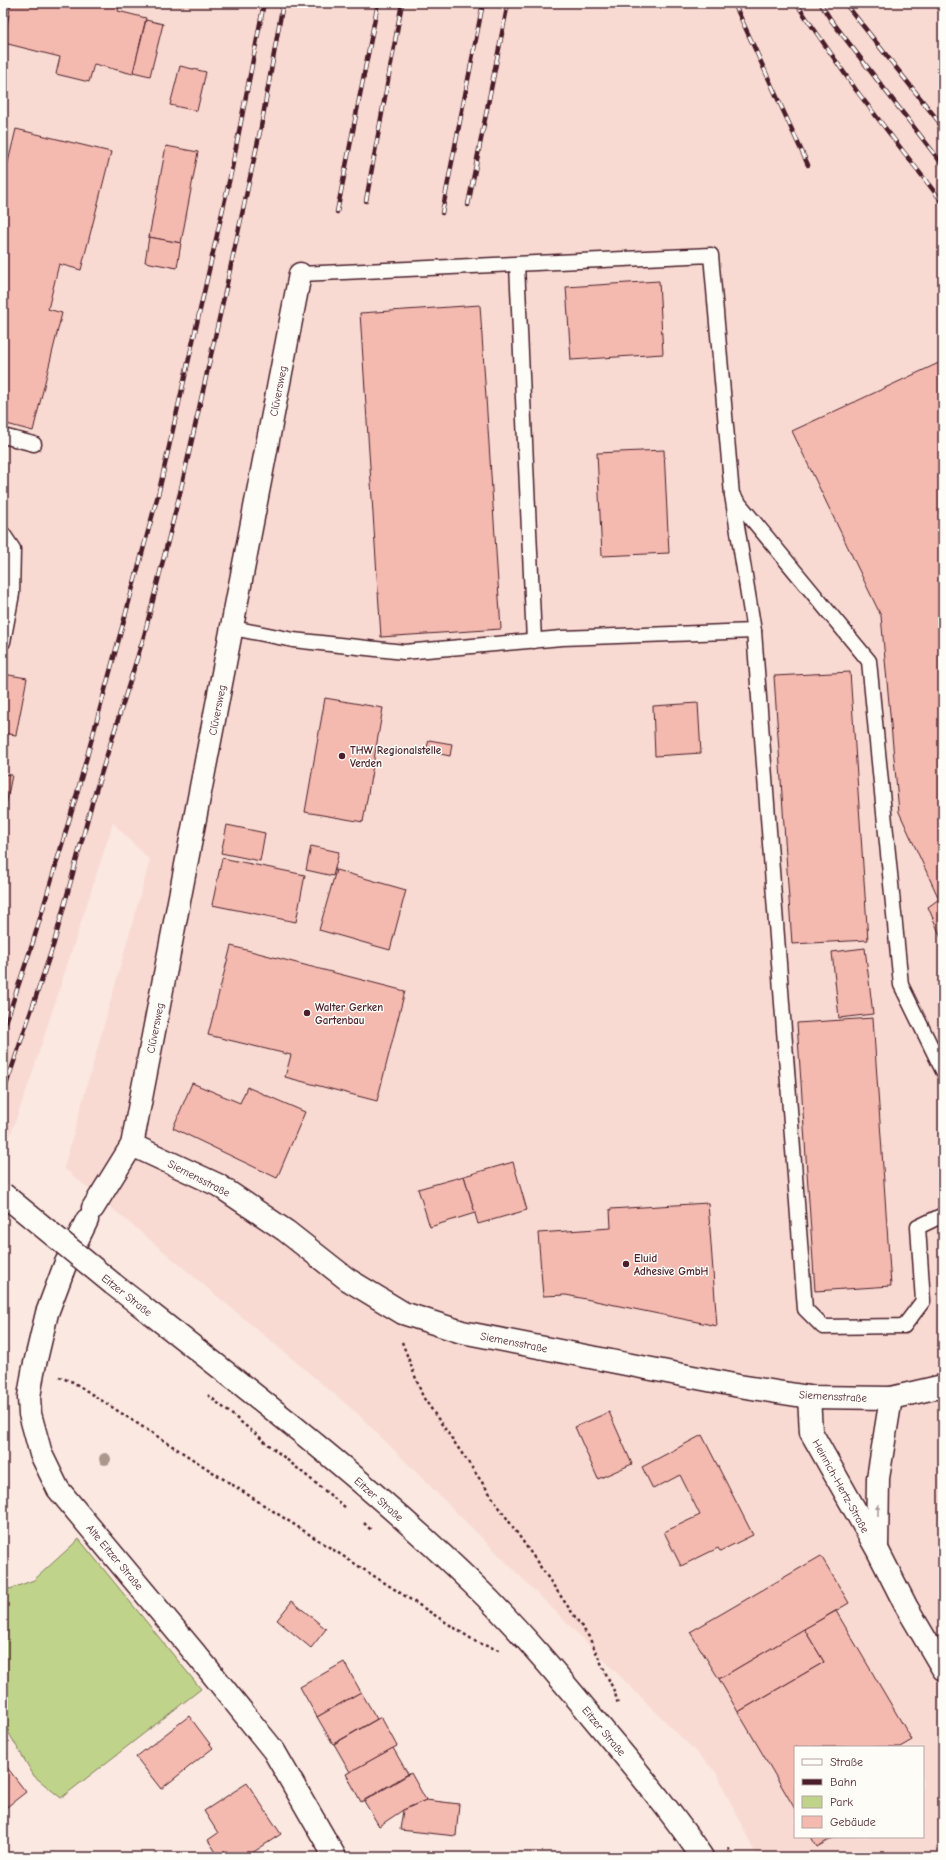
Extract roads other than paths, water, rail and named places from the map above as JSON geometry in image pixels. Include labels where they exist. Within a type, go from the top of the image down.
[{"type":"street","name":"Clüversweg","points":[[132,1145],[233,628],[300,274]]},
{"type":"street","name":"Alte Eitzer Straße","points":[[132,1145],[90,1214],[65,1265],[47,1314],[33,1372],[29,1397],[30,1414],[41,1454],[58,1489],[209,1670],[274,1751],[336,1857]]},
{"type":"street","name":"Siemensstraße","points":[[132,1145],[218,1185],[286,1231],[347,1279],[403,1313],[462,1332],[739,1386],[809,1396],[891,1398],[943,1386]]},
{"type":"street","name":"Eitzer Straße","points":[[3,1194],[113,1284],[267,1404],[388,1506],[474,1585],[559,1676],[624,1754],[690,1838],[702,1857]]},
{"type":"street","name":"Heinrich-Hertz-Straße","points":[[809,1396],[811,1432],[877,1549],[906,1606],[943,1669]]},
{"type":"street","name":"Heinrich-Hertz-Straße","points":[[877,1549],[878,1478],[891,1398]]},
{"type":"lane","points":[[300,274],[710,255],[732,495],[754,632],[805,1309],[823,1327],[904,1326],[923,1301],[918,1227],[943,1215]]},
{"type":"lane","points":[[517,265],[534,641]]},
{"type":"lane","points":[[3,436],[34,444]]},
{"type":"lane","points":[[732,495],[869,661],[901,985],[943,1071]]},
{"type":"lane","points":[[3,534],[13,549],[12,594],[3,642]]},
{"type":"lane","points":[[233,628],[293,640],[404,652],[562,638],[754,632]]},
{"type":"railway","points":[[3,1031],[33,942],[76,797],[159,491],[231,173],[264,3]]},
{"type":"railway","points":[[3,1094],[54,943],[92,803],[144,636],[180,493],[226,288],[261,127],[283,3]]},
{"type":"railway","points":[[337,212],[378,3]]},
{"type":"railway","points":[[366,201],[402,3]]},
{"type":"railway","points":[[442,213],[483,3]]},
{"type":"railway","points":[[468,205],[508,3]]},
{"type":"railway","points":[[734,3],[808,165]]},
{"type":"railway","points":[[796,3],[856,90],[943,203]]},
{"type":"railway","points":[[820,3],[831,20],[943,165]]},
{"type":"railway","points":[[845,3],[943,127]]},
{"type":"place","name":"THW Regionalstelle Verden","points":[[342,756]]},
{"type":"place","name":"Walter Gerken Gartenbau","points":[[307,1013]]},
{"type":"place","name":"Eluid Adhesive GmbH","points":[[626,1264]]}]
